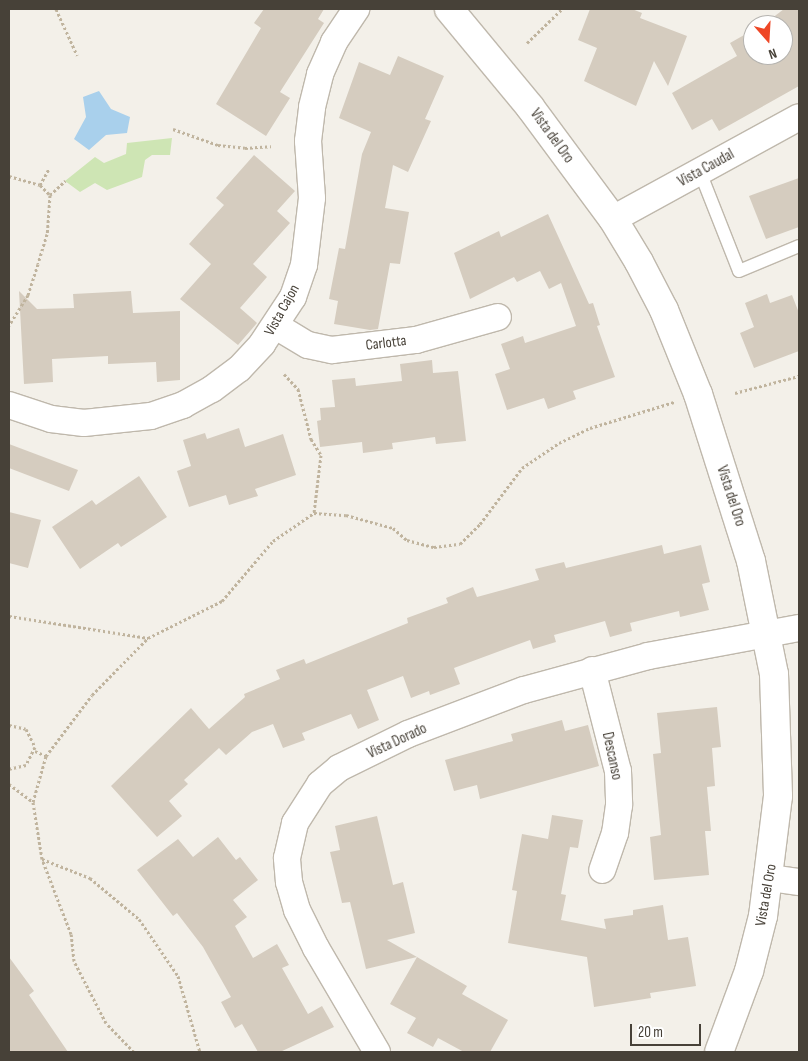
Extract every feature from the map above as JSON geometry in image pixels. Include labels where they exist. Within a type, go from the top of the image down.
[{"type":"street","name":"Vista Cajon","points":[[9,405],[51,418],[84,423],[151,416],[183,405],[212,389],[239,369],[276,326],[292,297],[304,265],[311,232],[312,198],[308,141],[312,107],[320,74],[334,42],[356,9]]},
{"type":"street","name":"Vista del Oro","points":[[449,9],[530,106],[613,219],[664,310],[698,394],[751,561],[768,634],[779,756],[770,878],[749,971],[719,1052]]},
{"type":"street","name":"Vista Caudal","points":[[613,219],[799,117]]},
{"type":"street","name":"Carlotta","points":[[276,326],[308,345],[332,350],[416,340],[498,317]]},
{"type":"street","name":"Vista Dorado","points":[[377,1052],[316,948],[297,910],[289,882],[287,858],[291,835],[306,802],[320,784],[339,768],[408,734],[506,697],[592,670],[799,628]]},
{"type":"street","name":"Descanso","points":[[592,670],[618,771],[618,814],[602,870]]},
{"type":"street","points":[[770,878],[799,882]]},
{"type":"lane","points":[[700,172],[739,271],[799,246]]},
{"type":"path","points":[[56,9],[77,55]]},
{"type":"path","points":[[527,43],[562,9]]},
{"type":"path","points":[[173,129],[218,145],[245,148],[271,146]]},
{"type":"path","points":[[40,186],[49,169]]},
{"type":"path","points":[[9,176],[40,186],[50,195]]},
{"type":"path","points":[[9,326],[28,295],[47,234],[50,195],[66,181]]},
{"type":"path","points":[[284,374],[298,390],[311,439],[321,455],[314,513]]},
{"type":"path","points":[[735,393],[799,376]]},
{"type":"path","points":[[134,1052],[106,1023],[88,992],[74,961],[71,934],[58,895],[42,859],[32,802],[46,756],[92,695],[148,638],[222,601],[273,541],[314,513],[346,515],[393,528],[407,540],[434,547],[460,544],[480,524],[522,468],[559,443],[590,428],[674,402]]},
{"type":"path","points":[[9,616],[148,638]]},
{"type":"path","points":[[9,725],[20,725],[31,734],[35,751],[26,765],[9,769]]},
{"type":"path","points":[[35,751],[46,756]]},
{"type":"path","points":[[9,784],[32,802]]},
{"type":"path","points":[[42,859],[90,878],[139,919],[178,976],[200,1052]]},
{"type":"green space","points":[[172,138],[170,155],[152,155],[145,160],[142,177],[107,190],[95,183],[80,192],[65,181],[95,157],[104,163],[126,154],[127,143]]},
{"type":"water","points":[[99,91],[111,109],[130,117],[127,133],[106,135],[89,150],[74,139],[86,117],[83,97]]},
{"type":"building","points":[[264,9],[324,9],[318,19],[324,23],[280,92],[290,98],[266,136],[216,104],[261,28],[254,23]]},
{"type":"building","points":[[590,9],[632,9],[642,13],[640,18],[687,36],[668,86],[654,61],[636,106],[584,81],[597,48],[578,40]]},
{"type":"building","points":[[784,9],[799,9],[799,86],[719,131],[712,119],[692,130],[672,93],[737,56],[730,43],[743,36],[743,65],[793,65],[793,15],[776,15]]},
{"type":"building","points":[[398,56],[444,76],[425,119],[431,121],[408,172],[393,165],[385,208],[409,212],[400,264],[390,263],[378,329],[370,330],[334,324],[338,301],[329,299],[339,248],[345,249],[362,154],[371,132],[339,118],[359,62],[390,75]]},
{"type":"building","points":[[254,155],[295,191],[277,211],[290,223],[253,264],[267,277],[240,308],[257,323],[238,345],[180,299],[211,264],[189,244],[224,205],[216,198]]},
{"type":"building","points":[[799,178],[799,227],[766,239],[749,196]]},
{"type":"building","points":[[548,214],[589,304],[593,303],[600,325],[597,326],[615,377],[573,391],[576,399],[548,409],[544,398],[507,410],[495,374],[510,369],[501,344],[523,336],[525,343],[576,326],[561,283],[549,289],[540,271],[517,282],[514,277],[470,299],[454,253],[499,231],[501,237]]},
{"type":"building","points":[[19,291],[37,309],[74,308],[73,294],[131,291],[133,313],[180,311],[180,380],[157,382],[156,362],[108,364],[108,356],[52,359],[53,382],[24,384]]},
{"type":"building","points":[[767,294],[770,303],[792,295],[799,313],[799,351],[754,368],[740,333],[754,327],[745,303]]},
{"type":"building","points":[[432,360],[433,373],[458,371],[466,441],[436,444],[435,437],[392,443],[393,449],[363,453],[362,442],[320,447],[317,421],[321,420],[320,408],[335,407],[332,380],[355,378],[356,386],[402,381],[400,364]]},
{"type":"building","points":[[239,428],[245,447],[283,434],[296,475],[255,489],[258,496],[229,505],[226,495],[189,507],[177,471],[191,466],[183,440],[205,433],[207,439]]},
{"type":"building","points":[[9,444],[78,470],[69,491],[9,468]]},
{"type":"building","points":[[139,476],[167,517],[121,547],[118,543],[80,569],[52,527],[92,500],[96,505]]},
{"type":"building","points":[[9,512],[41,520],[28,568],[9,563]]},
{"type":"building","points":[[662,545],[664,554],[701,545],[710,582],[702,584],[709,610],[680,617],[679,611],[630,623],[632,631],[610,637],[605,621],[554,635],[556,642],[533,649],[530,640],[454,668],[460,684],[430,695],[429,691],[411,698],[403,676],[367,690],[379,720],[358,729],[351,714],[302,733],[305,740],[283,748],[273,724],[252,732],[226,755],[219,748],[184,780],[188,784],[169,801],[182,816],[157,837],[111,786],[191,708],[209,729],[245,697],[244,694],[280,679],[276,670],[304,659],[306,664],[408,623],[407,618],[448,603],[446,598],[473,587],[477,597],[539,580],[535,569],[564,562],[566,568]]},
{"type":"building","points":[[717,707],[721,747],[712,748],[715,786],[707,787],[711,831],[705,831],[709,875],[654,880],[650,837],[661,835],[653,754],[661,753],[657,713]]},
{"type":"building","points":[[562,720],[565,731],[588,725],[599,766],[480,799],[477,785],[454,791],[445,760],[513,741],[511,734]]},
{"type":"building","points":[[552,815],[583,820],[578,848],[570,847],[561,894],[566,895],[561,920],[606,929],[604,919],[633,915],[633,910],[663,905],[668,940],[688,937],[696,986],[650,993],[651,998],[594,1007],[587,957],[508,943],[517,891],[512,890],[522,834],[548,839]]},
{"type":"building","points":[[377,816],[393,885],[403,882],[415,933],[387,940],[417,957],[366,969],[350,902],[342,903],[330,852],[340,850],[335,826]]},
{"type":"building","points":[[218,837],[236,860],[240,857],[258,880],[233,900],[247,917],[235,926],[253,958],[277,944],[289,965],[282,968],[308,1014],[322,1006],[334,1027],[280,1052],[258,1052],[242,1024],[235,1028],[221,1002],[231,997],[203,947],[177,913],[173,916],[137,870],[178,839],[193,857]]},
{"type":"building","points":[[9,957],[34,991],[29,995],[68,1052],[9,1052]]},
{"type":"building","points":[[417,957],[467,986],[462,994],[508,1020],[490,1052],[464,1052],[438,1038],[433,1047],[407,1033],[416,1018],[390,1004]]}]
